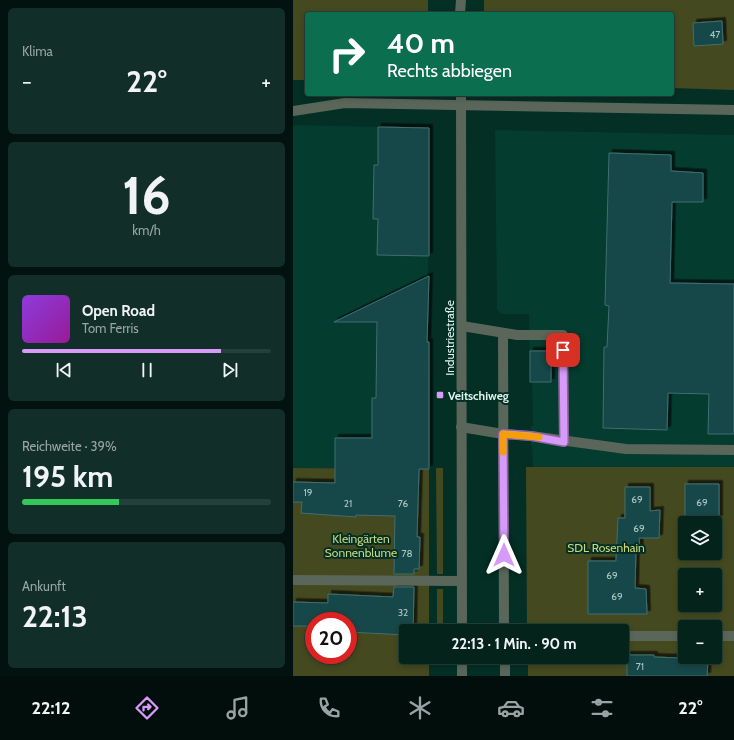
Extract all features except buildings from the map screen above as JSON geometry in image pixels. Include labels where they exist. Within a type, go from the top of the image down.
[{"type":"street","points":[[461,0],[461,12]]},
{"type":"street","name":"Industriestraße","points":[[461,96],[462,624]]},
{"type":"street","points":[[293,111],[345,103],[734,110]]},
{"type":"street","points":[[462,326],[517,336],[563,335],[564,442]]},
{"type":"street","points":[[503,333],[504,624]]},
{"type":"street","points":[[461,427],[626,450],[734,450]]},
{"type":"street","points":[[293,580],[461,581]]},
{"type":"street","points":[[629,636],[678,636]]},
{"type":"street","points":[[722,636],[734,636]]},
{"type":"street","points":[[462,664],[462,676]]},
{"type":"street","points":[[505,664],[505,676]]},
{"type":"shaded area","points":[[293,125],[429,128],[428,288],[426,342],[429,342],[429,469],[293,468]]},
{"type":"shaded area","points":[[495,130],[734,135],[734,467],[533,467],[531,446],[531,426],[533,426],[532,382],[530,382],[529,314],[505,314],[500,313],[497,309]]},
{"type":"green space","points":[[293,0],[428,0],[428,12],[305,12],[305,80],[293,80]]},
{"type":"green space","points":[[484,0],[734,0],[734,90],[674,88],[674,12],[484,12]]},
{"type":"green space","name":"SDL Rosenhain","points":[[526,467],[734,467],[734,676],[528,676],[528,664],[629,664],[629,624],[527,624]]},
{"type":"green space","name":"Kleingärten Sonnenblume","points":[[293,468],[429,469],[429,624],[399,624],[399,664],[429,664],[429,676],[293,676]]},
{"type":"green space","points":[[436,468],[443,468],[443,574],[437,574]]},
{"type":"green space","points":[[437,589],[443,589],[443,624],[437,624]]},
{"type":"slow traffic","points":[[503,452],[503,434],[539,437]]},
{"type":"place","name":"Veitschiweg","points":[[440,395]]},
{"type":"route","points":[[504,555],[503,434],[531,436],[564,442],[563,350]]}]
